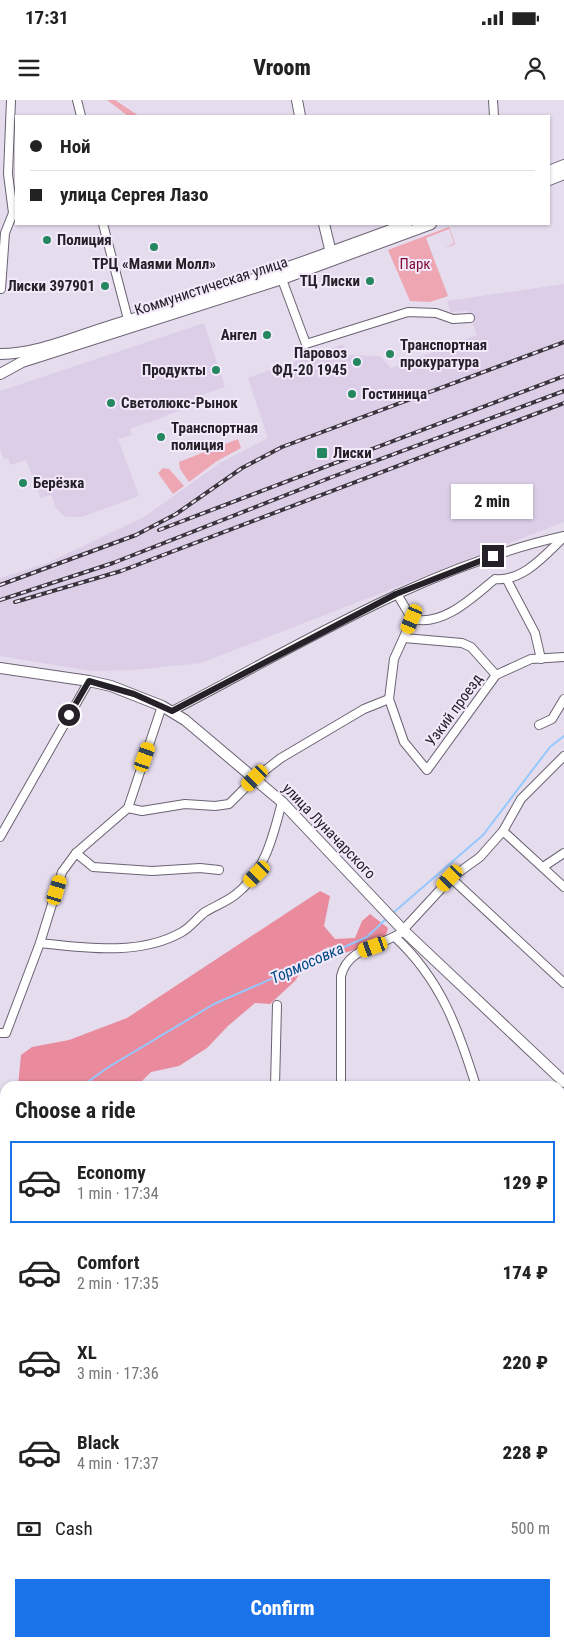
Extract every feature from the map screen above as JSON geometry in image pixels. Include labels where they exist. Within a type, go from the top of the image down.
[{"type":"main road","points":[[296,100],[300,115]]},
{"type":"main road","points":[[550,171],[564,166]]},
{"type":"main road","points":[[550,180],[564,174]]},
{"type":"main road","points":[[324,225],[332,256]]},
{"type":"main road","name":"Коммунистическая улица","points":[[332,256],[405,225]]},
{"type":"main road","name":"Коммунистическая улица","points":[[0,374],[22,362],[428,225]]},
{"type":"main road","name":"Коммунистическая улица","points":[[0,354],[20,354],[130,325]]},
{"type":"main road","name":"улица Луначарского","points":[[0,668],[89,681],[119,689],[167,708],[282,802],[308,827],[403,930],[563,1081]]},
{"type":"street","points":[[1,289],[5,233],[15,212],[8,174],[11,100]]},
{"type":"street","points":[[78,100],[81,115]]},
{"type":"street","points":[[493,100],[494,115]]},
{"type":"street","points":[[0,168],[8,174]]},
{"type":"street","points":[[103,225],[130,325]]},
{"type":"street","points":[[281,275],[306,344],[408,312],[436,313],[453,319],[470,318]]},
{"type":"street","points":[[396,594],[412,619],[419,621],[440,617],[467,602],[496,579],[507,580],[534,566],[564,536]]},
{"type":"street","points":[[3,1033],[40,943],[62,872],[76,852],[128,808],[167,708],[396,594],[493,556],[535,542],[564,536]]},
{"type":"street","points":[[507,580],[536,633],[542,658]]},
{"type":"street","points":[[128,808],[142,810],[185,804],[215,806],[229,804],[255,778],[280,758],[364,709],[389,700],[394,659],[412,619]]},
{"type":"street","points":[[404,638],[462,643],[471,646],[496,675]]},
{"type":"street","name":"Узкий проезд","points":[[389,700],[404,742],[427,770],[496,675],[531,659],[564,657]]},
{"type":"street","points":[[0,837],[89,681]]},
{"type":"street","points":[[539,725],[552,718],[564,699]]},
{"type":"street","points":[[342,1081],[341,976],[344,966],[357,953],[395,937],[450,878],[480,858],[503,831],[521,799],[564,756]]},
{"type":"street","points":[[40,943],[83,948],[135,947],[182,932],[204,913],[235,896],[257,874],[270,846],[282,802]]},
{"type":"street","points":[[503,831],[564,887]]},
{"type":"street","points":[[76,852],[93,867],[152,871],[200,868],[219,870]]},
{"type":"street","points":[[543,867],[564,853]]},
{"type":"street","points":[[450,878],[564,983]]},
{"type":"street","points":[[395,937],[413,954],[436,985],[458,1029],[474,1081]]},
{"type":"street","points":[[275,1081],[277,1005]]},
{"type":"shaded area","points":[[564,284],[564,522],[201,663],[134,670],[91,671],[0,656],[0,578],[47,563],[144,517],[220,463],[268,438],[248,378],[343,344],[348,355],[380,356],[391,368],[477,335],[468,311],[450,312],[447,301]]},
{"type":"shaded area","points":[[204,323],[225,387],[188,400],[190,406],[130,429],[132,435],[118,439],[139,496],[82,517],[65,517],[56,508],[51,495],[41,498],[26,460],[10,465],[8,458],[4,459],[0,449],[0,391]]},
{"type":"shaded area","points":[[320,891],[330,896],[324,926],[335,939],[355,938],[362,921],[370,914],[388,928],[385,939],[345,953],[328,947],[310,957],[295,981],[270,1004],[255,1003],[228,1026],[207,1048],[179,1066],[151,1072],[142,1081],[18,1081],[21,1055],[32,1047],[69,1040],[127,1018]]},
{"type":"green space","points":[[107,100],[115,100],[138,115],[127,115]]},
{"type":"green space","name":"Парк","points":[[449,227],[455,244],[445,248],[454,243],[449,229],[426,238],[448,296],[430,302],[410,301],[388,250]]},
{"type":"green space","points":[[238,439],[241,448],[217,461],[189,482],[180,469],[179,462]]},
{"type":"green space","points":[[163,468],[169,469],[184,486],[173,494],[158,473]]},
{"type":"waterway","name":"Тормосовка","points":[[393,913],[483,835],[550,747],[564,736]]},
{"type":"waterway","name":"Тормосовка","points":[[89,1081],[107,1068],[214,1004],[367,937],[387,918]]},
{"type":"railway","points":[[0,585],[136,535],[176,514],[242,468],[282,447],[564,342]]},
{"type":"railway","points":[[159,530],[564,376]]},
{"type":"railway","points":[[0,600],[113,563],[332,477],[564,391]]},
{"type":"railway","points":[[15,602],[121,571],[564,403]]},
{"type":"place","name":"Полиция","points":[[47,240]]},
{"type":"place","name":"ТРЦ «Маями Молл»","points":[[154,247]]},
{"type":"place","name":"ТЦ Лиски","points":[[370,281]]},
{"type":"place","name":"Лиски 397901","points":[[105,286]]},
{"type":"place","name":"Ангел","points":[[267,335]]},
{"type":"place","name":"Транспортная прокуратура","points":[[390,354]]},
{"type":"place","name":"Паровоз ФД-20 1945","points":[[357,362]]},
{"type":"place","name":"Продукты","points":[[216,370]]},
{"type":"place","name":"Гостиница","points":[[352,394]]},
{"type":"place","name":"Светолюкс-Рынок","points":[[111,403]]},
{"type":"place","name":"Транспортная полиция","points":[[161,437]]},
{"type":"place","name":"Лиски","points":[[322,453]]},
{"type":"place","name":"Берёзка","points":[[23,483]]},
{"type":"route","points":[[69,715],[89,681],[134,694],[172,711],[396,594],[493,556]]}]
